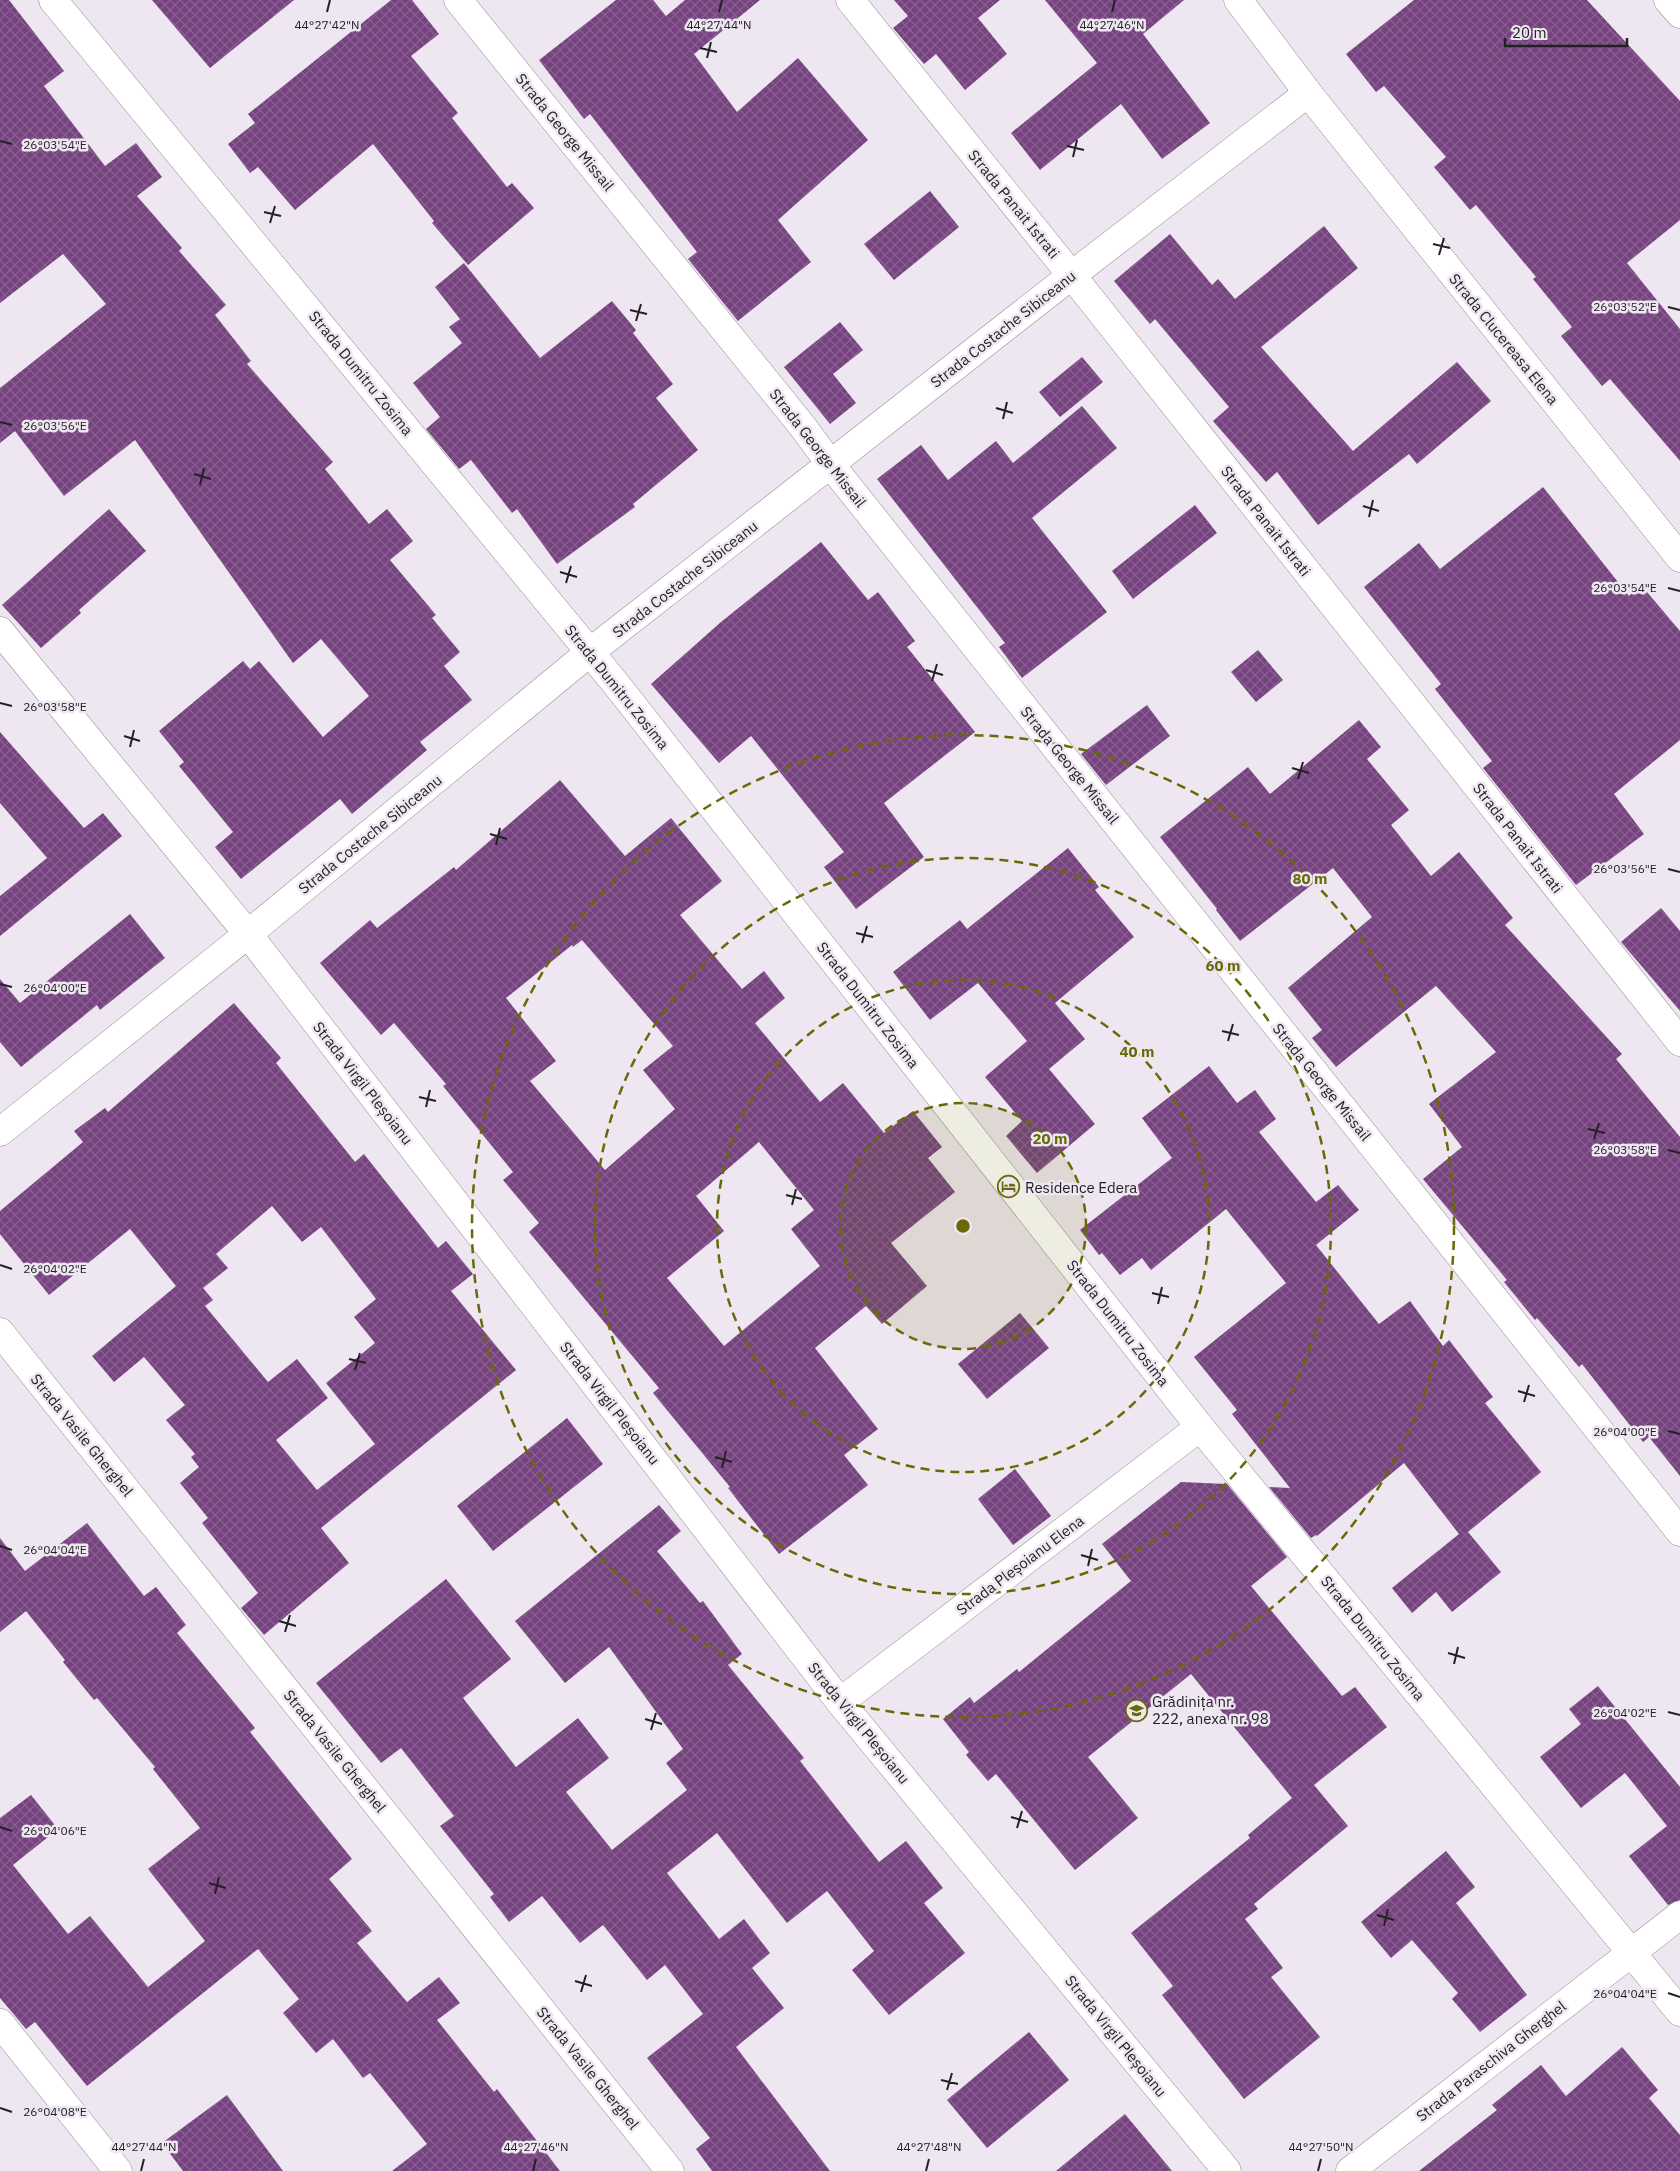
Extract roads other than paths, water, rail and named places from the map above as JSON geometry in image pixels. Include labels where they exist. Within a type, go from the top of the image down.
[{"type":"street","name":"Strada Dumitru Zosima","points":[[53,0],[590,652],[1200,1427],[1680,2012]]},
{"type":"street","name":"Strada George Missail","points":[[458,0],[803,426],[831,465],[1680,1532]]},
{"type":"street","name":"Strada Panait Istrati","points":[[850,0],[1072,275],[1680,1042]]},
{"type":"street","name":"Strada Clucereasa Elena","points":[[1238,0],[1308,94],[1680,558]]},
{"type":"street","points":[[1668,0],[1680,14]]},
{"type":"street","name":"Strada Costache Sibiceanu","points":[[0,1132],[248,934],[590,652],[1072,275],[1308,94]]},
{"type":"street","name":"Strada Virgil Pleșoianu","points":[[0,631],[248,934],[840,1702],[1227,2171]]},
{"type":"street","name":"Strada Vasile Gherghel","points":[[0,1332],[670,2171]]},
{"type":"street","name":"Strada Pleșoianu Elena","points":[[840,1702],[1200,1427]]},
{"type":"street","name":"Strada Paraschiva Gherghel","points":[[1350,2171],[1680,1915]]},
{"type":"street","points":[[0,2023],[118,2171]]},
{"type":"place","name":"Residence Edera","points":[[1009,1187]]},
{"type":"place","name":"Grădinița nr. 222, anexa nr. 98","points":[[1136,1710]]}]
